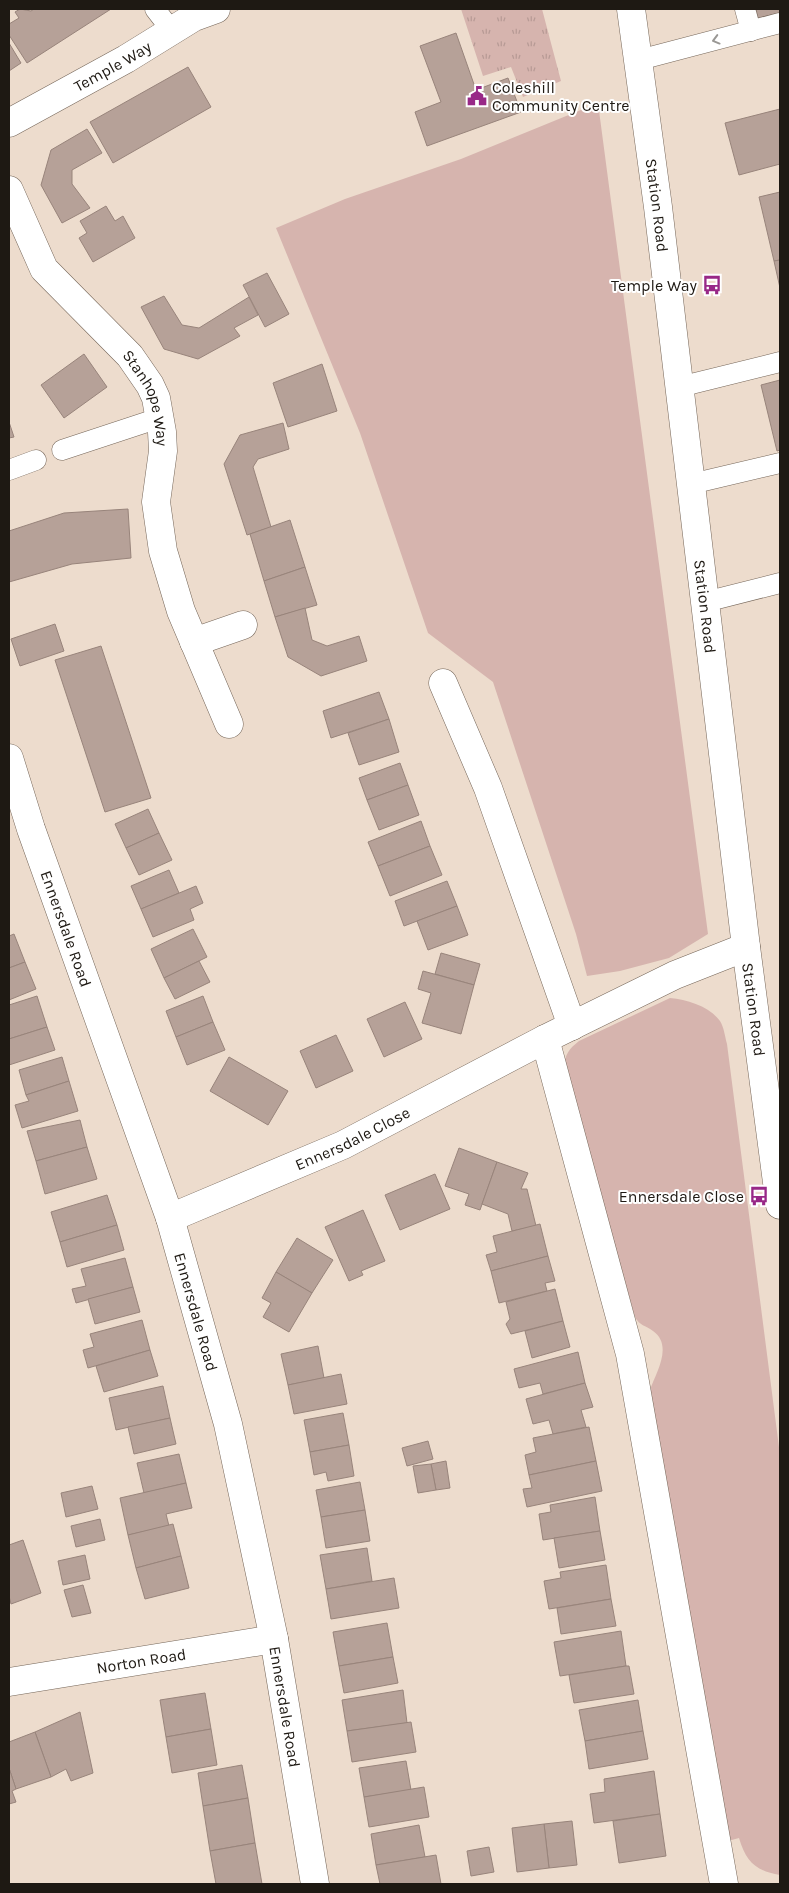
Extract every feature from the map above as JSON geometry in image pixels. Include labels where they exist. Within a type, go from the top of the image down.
[{"type":"street","name":"Temple Way","points":[[9,123],[194,17],[216,9]]},
{"type":"street","name":"Station Road","points":[[632,9],[746,947],[776,1140],[780,1205]]},
{"type":"street","name":"Stanhope Way","points":[[9,190],[44,269],[130,356],[150,385],[160,418],[163,451],[156,502],[163,552],[181,610],[229,724]]},
{"type":"street","points":[[194,642],[243,625]]},
{"type":"street","points":[[443,683],[488,788],[572,1026]]},
{"type":"street","name":"Ennersdale Road","points":[[9,758],[31,829],[170,1218],[228,1424],[274,1639],[316,1884]]},
{"type":"street","name":"Ennersdale Close","points":[[170,1218],[343,1146],[545,1038],[675,975],[746,947]]},
{"type":"street","points":[[545,1038],[630,1354],[724,1884]]},
{"type":"street","name":"Norton Road","points":[[9,1682],[274,1639]]},
{"type":"lane","points":[[155,9],[172,30]]},
{"type":"lane","points":[[745,9],[751,30]]},
{"type":"lane","points":[[639,60],[780,23]]},
{"type":"lane","points":[[679,387],[780,362]]},
{"type":"lane","points":[[62,450],[160,418]]},
{"type":"lane","points":[[9,470],[36,460]]},
{"type":"lane","points":[[691,484],[780,463]]},
{"type":"lane","points":[[705,602],[780,583]]},
{"type":"green space","points":[[461,9],[542,9],[561,81],[523,97],[511,67],[483,76]]},
{"type":"green space","points":[[598,103],[708,934],[669,958],[620,971],[587,976],[576,934],[493,682],[428,633],[360,433],[276,228],[345,199],[461,159]]},
{"type":"green space","points":[[670,998],[691,1002],[710,1011],[720,1021],[727,1044],[780,1455],[780,1875],[764,1871],[753,1864],[745,1853],[739,1838],[728,1841],[710,1728],[650,1390],[659,1368],[663,1352],[662,1344],[659,1337],[653,1331],[641,1324],[635,1317],[564,1067],[568,1052],[579,1041]]},
{"type":"building","points":[[20,9],[31,11],[34,9],[111,9],[27,63],[9,35],[9,24],[19,18],[15,12]]},
{"type":"building","points":[[756,9],[780,9],[780,13],[758,18]]},
{"type":"building","name":"Coleshill Community Centre","points":[[456,33],[476,90],[508,78],[521,112],[427,146],[415,112],[441,102],[420,46]]},
{"type":"building","points":[[9,43],[21,63],[9,71]]},
{"type":"building","points":[[188,67],[211,107],[113,163],[90,122]]},
{"type":"building","points":[[780,109],[780,164],[739,175],[725,123]]},
{"type":"building","points":[[87,129],[102,153],[72,170],[72,184],[90,208],[62,223],[41,185],[51,150]]},
{"type":"building","points":[[780,192],[780,260],[774,261],[759,197]]},
{"type":"building","points":[[106,206],[115,221],[123,216],[135,238],[93,262],[79,238],[87,233],[80,221]]},
{"type":"building","points":[[780,260],[780,288],[774,261]]},
{"type":"building","points":[[267,273],[289,314],[265,327],[243,285]]},
{"type":"building","points":[[164,296],[182,325],[199,328],[249,297],[258,315],[234,328],[240,336],[198,359],[164,349],[141,307]]},
{"type":"building","points":[[84,354],[107,387],[64,418],[41,385]]},
{"type":"building","points":[[322,364],[337,411],[288,427],[273,383]]},
{"type":"building","points":[[780,380],[780,450],[777,451],[761,385]]},
{"type":"building","points":[[9,422],[14,437],[9,438]]},
{"type":"building","points":[[283,423],[289,449],[258,459],[253,467],[271,527],[247,535],[224,464],[240,435]]},
{"type":"building","points":[[128,509],[131,558],[72,564],[9,582],[9,531],[64,513]]},
{"type":"building","points":[[290,520],[305,567],[264,581],[250,534]]},
{"type":"building","points":[[305,567],[317,605],[275,617],[264,581]]},
{"type":"building","points":[[305,608],[312,640],[327,646],[359,636],[367,661],[321,676],[288,657],[275,617]]},
{"type":"building","points":[[55,624],[64,651],[20,666],[11,639]]},
{"type":"building","points":[[101,646],[151,798],[105,812],[55,660]]},
{"type":"building","points":[[379,692],[389,719],[331,738],[323,711]]},
{"type":"building","points":[[389,719],[399,752],[359,765],[348,733]]},
{"type":"building","points":[[400,763],[408,785],[367,800],[359,778]]},
{"type":"building","points":[[408,785],[419,815],[379,830],[367,800]]},
{"type":"building","points":[[148,809],[159,833],[126,848],[115,824]]},
{"type":"building","points":[[421,821],[430,846],[378,866],[368,842]]},
{"type":"building","points":[[159,833],[172,860],[139,875],[126,848]]},
{"type":"building","points":[[430,846],[442,875],[390,896],[378,866]]},
{"type":"building","points":[[169,870],[179,893],[141,909],[131,886]]},
{"type":"building","points":[[447,881],[457,906],[404,926],[395,901]]},
{"type":"building","points":[[196,886],[203,903],[190,909],[194,920],[153,937],[141,909]]},
{"type":"building","points":[[457,906],[468,935],[428,950],[417,921]]},
{"type":"building","points":[[193,929],[207,957],[164,978],[151,949]]},
{"type":"building","points":[[14,934],[25,962],[9,968],[9,936]]},
{"type":"building","points":[[441,953],[480,964],[474,985],[435,974]]},
{"type":"building","points":[[199,961],[210,982],[175,999],[164,978]]},
{"type":"building","points":[[25,962],[36,989],[9,1000],[9,968]]},
{"type":"building","points":[[423,971],[474,985],[461,1034],[422,1023],[431,993],[418,989]]},
{"type":"building","points":[[37,996],[47,1027],[9,1039],[9,1005]]},
{"type":"building","points":[[203,996],[213,1022],[176,1037],[166,1011]]},
{"type":"building","points":[[405,1002],[422,1039],[384,1057],[367,1019]]},
{"type":"building","points":[[213,1022],[225,1050],[187,1065],[176,1037]]},
{"type":"building","points":[[47,1027],[55,1050],[9,1065],[9,1039]]},
{"type":"building","points":[[336,1035],[353,1071],[316,1088],[300,1051]]},
{"type":"building","points":[[62,1057],[69,1081],[26,1095],[19,1070]]},
{"type":"building","points":[[229,1057],[288,1091],[268,1125],[210,1091]]},
{"type":"building","points":[[69,1081],[78,1111],[22,1128],[15,1105],[29,1101],[26,1095]]},
{"type":"building","points":[[80,1120],[87,1147],[36,1161],[27,1131]]},
{"type":"building","points":[[87,1147],[97,1179],[45,1194],[36,1161]]},
{"type":"building","points":[[459,1148],[497,1162],[480,1210],[465,1205],[469,1194],[445,1186]]},
{"type":"building","points":[[497,1162],[528,1173],[521,1189],[527,1189],[536,1226],[512,1231],[508,1214],[482,1204]]},
{"type":"building","points":[[435,1174],[450,1209],[400,1230],[385,1195]]},
{"type":"building","points":[[107,1195],[117,1225],[60,1242],[51,1212]]},
{"type":"building","points":[[363,1210],[385,1261],[361,1271],[363,1275],[349,1281],[325,1227]]},
{"type":"building","points":[[540,1224],[548,1256],[491,1271],[486,1255],[497,1252],[493,1236]]},
{"type":"building","points":[[117,1225],[124,1250],[67,1267],[60,1242]]},
{"type":"building","points":[[297,1238],[333,1260],[312,1293],[276,1272]]},
{"type":"building","points":[[548,1256],[555,1281],[545,1283],[547,1291],[499,1303],[491,1271]]},
{"type":"building","points":[[125,1258],[133,1287],[76,1303],[72,1289],[86,1286],[81,1269]]},
{"type":"building","points":[[276,1272],[312,1293],[289,1332],[263,1317],[271,1303],[262,1298]]},
{"type":"building","points":[[133,1287],[140,1312],[95,1324],[88,1299]]},
{"type":"building","points":[[555,1289],[563,1321],[511,1334],[506,1324],[510,1319],[506,1302]]},
{"type":"building","points":[[142,1320],[150,1350],[88,1368],[83,1350],[94,1347],[90,1334]]},
{"type":"building","points":[[563,1321],[570,1347],[532,1358],[525,1331]]},
{"type":"building","points":[[318,1346],[324,1378],[288,1385],[281,1354]]},
{"type":"building","points":[[150,1350],[158,1376],[104,1392],[96,1366]]},
{"type":"building","points":[[578,1352],[585,1383],[543,1394],[540,1383],[519,1388],[514,1369]]},
{"type":"building","points":[[341,1374],[347,1404],[294,1414],[288,1385]]},
{"type":"building","points":[[585,1383],[593,1407],[581,1410],[586,1427],[553,1434],[549,1420],[533,1424],[526,1399]]},
{"type":"building","points":[[163,1386],[170,1418],[116,1430],[109,1398]]},
{"type":"building","points":[[343,1413],[349,1445],[310,1452],[304,1420]]},
{"type":"building","points":[[170,1418],[176,1444],[134,1454],[128,1427]]},
{"type":"building","points":[[589,1427],[596,1461],[529,1475],[525,1455],[536,1452],[533,1438]]},
{"type":"building","points":[[428,1441],[433,1459],[407,1466],[402,1448]]},
{"type":"building","points":[[349,1445],[354,1476],[328,1481],[326,1472],[314,1475],[310,1452]]},
{"type":"building","points":[[179,1454],[186,1483],[144,1493],[137,1463]]},
{"type":"building","points":[[446,1461],[450,1488],[436,1490],[431,1464]]},
{"type":"building","points":[[596,1461],[602,1491],[527,1507],[523,1489],[532,1488],[529,1475]]},
{"type":"building","points":[[431,1464],[436,1490],[418,1493],[413,1466]]},
{"type":"building","points":[[360,1482],[365,1510],[321,1517],[316,1490]]},
{"type":"building","points":[[186,1483],[192,1508],[166,1514],[169,1526],[128,1535],[120,1498]]},
{"type":"building","points":[[92,1486],[98,1509],[66,1517],[61,1493]]},
{"type":"building","points":[[595,1497],[600,1531],[543,1540],[539,1514],[551,1512],[550,1505]]},
{"type":"building","points":[[365,1510],[370,1541],[326,1548],[321,1517]]},
{"type":"building","points":[[100,1519],[105,1540],[76,1547],[71,1526]]},
{"type":"building","points":[[173,1524],[181,1556],[136,1568],[128,1535]]},
{"type":"building","points":[[600,1531],[605,1560],[559,1568],[554,1538]]},
{"type":"building","points":[[23,1540],[41,1593],[11,1604],[9,1596],[9,1545]]},
{"type":"building","points":[[367,1548],[372,1581],[326,1589],[320,1555]]},
{"type":"building","points":[[85,1555],[90,1579],[63,1585],[58,1561]]},
{"type":"building","points":[[181,1556],[189,1588],[145,1599],[136,1568]]},
{"type":"building","points":[[606,1565],[611,1599],[549,1609],[544,1581],[561,1578],[560,1572]]},
{"type":"building","points":[[394,1578],[399,1608],[331,1619],[326,1589]]},
{"type":"building","points":[[83,1585],[91,1613],[72,1617],[64,1590]]},
{"type":"building","points":[[611,1599],[616,1626],[561,1634],[557,1608]]},
{"type":"building","points":[[387,1623],[393,1657],[339,1666],[333,1632]]},
{"type":"building","points":[[621,1631],[626,1666],[560,1676],[554,1642]]},
{"type":"building","points":[[393,1657],[398,1683],[344,1693],[339,1666]]},
{"type":"building","points":[[629,1666],[634,1694],[574,1703],[569,1675]]},
{"type":"building","points":[[403,1690],[407,1723],[347,1731],[342,1700]]},
{"type":"building","points":[[205,1693],[211,1729],[166,1737],[160,1700]]},
{"type":"building","points":[[638,1700],[643,1731],[585,1741],[579,1710]]},
{"type":"building","points":[[80,1712],[93,1773],[71,1781],[66,1769],[51,1777],[35,1732]]},
{"type":"building","points":[[411,1722],[416,1752],[352,1762],[347,1731]]},
{"type":"building","points":[[211,1729],[217,1765],[172,1773],[166,1737]]},
{"type":"building","points":[[643,1731],[648,1759],[589,1769],[585,1741]]},
{"type":"building","points":[[35,1732],[51,1777],[16,1789],[9,1768],[9,1742]]},
{"type":"building","points":[[406,1761],[411,1790],[364,1797],[359,1768]]},
{"type":"building","points":[[242,1765],[248,1798],[203,1806],[198,1773]]},
{"type":"building","points":[[9,1768],[16,1789],[12,1791],[16,1802],[9,1804]]},
{"type":"building","points":[[654,1771],[660,1814],[594,1823],[590,1794],[605,1792],[604,1779]]},
{"type":"building","points":[[424,1787],[429,1817],[369,1827],[364,1797]]},
{"type":"building","points":[[248,1798],[255,1843],[210,1851],[203,1806]]},
{"type":"building","points":[[660,1814],[666,1856],[619,1863],[613,1821]]},
{"type":"building","points":[[572,1821],[577,1865],[549,1868],[544,1824]]},
{"type":"building","points":[[544,1824],[549,1868],[517,1872],[512,1828]]},
{"type":"building","points":[[419,1825],[425,1857],[376,1865],[371,1834]]},
{"type":"building","points":[[255,1843],[262,1884],[216,1884],[210,1851]]},
{"type":"building","points":[[489,1847],[494,1872],[471,1876],[467,1851]]},
{"type":"building","points":[[436,1855],[441,1884],[380,1884],[376,1865]]},
{"type":"place","name":"Coleshill Community Centre","points":[[477,96]]},
{"type":"place","name":"Temple Way","points":[[712,285]]},
{"type":"place","name":"Ennersdale Close","points":[[759,1196]]}]
